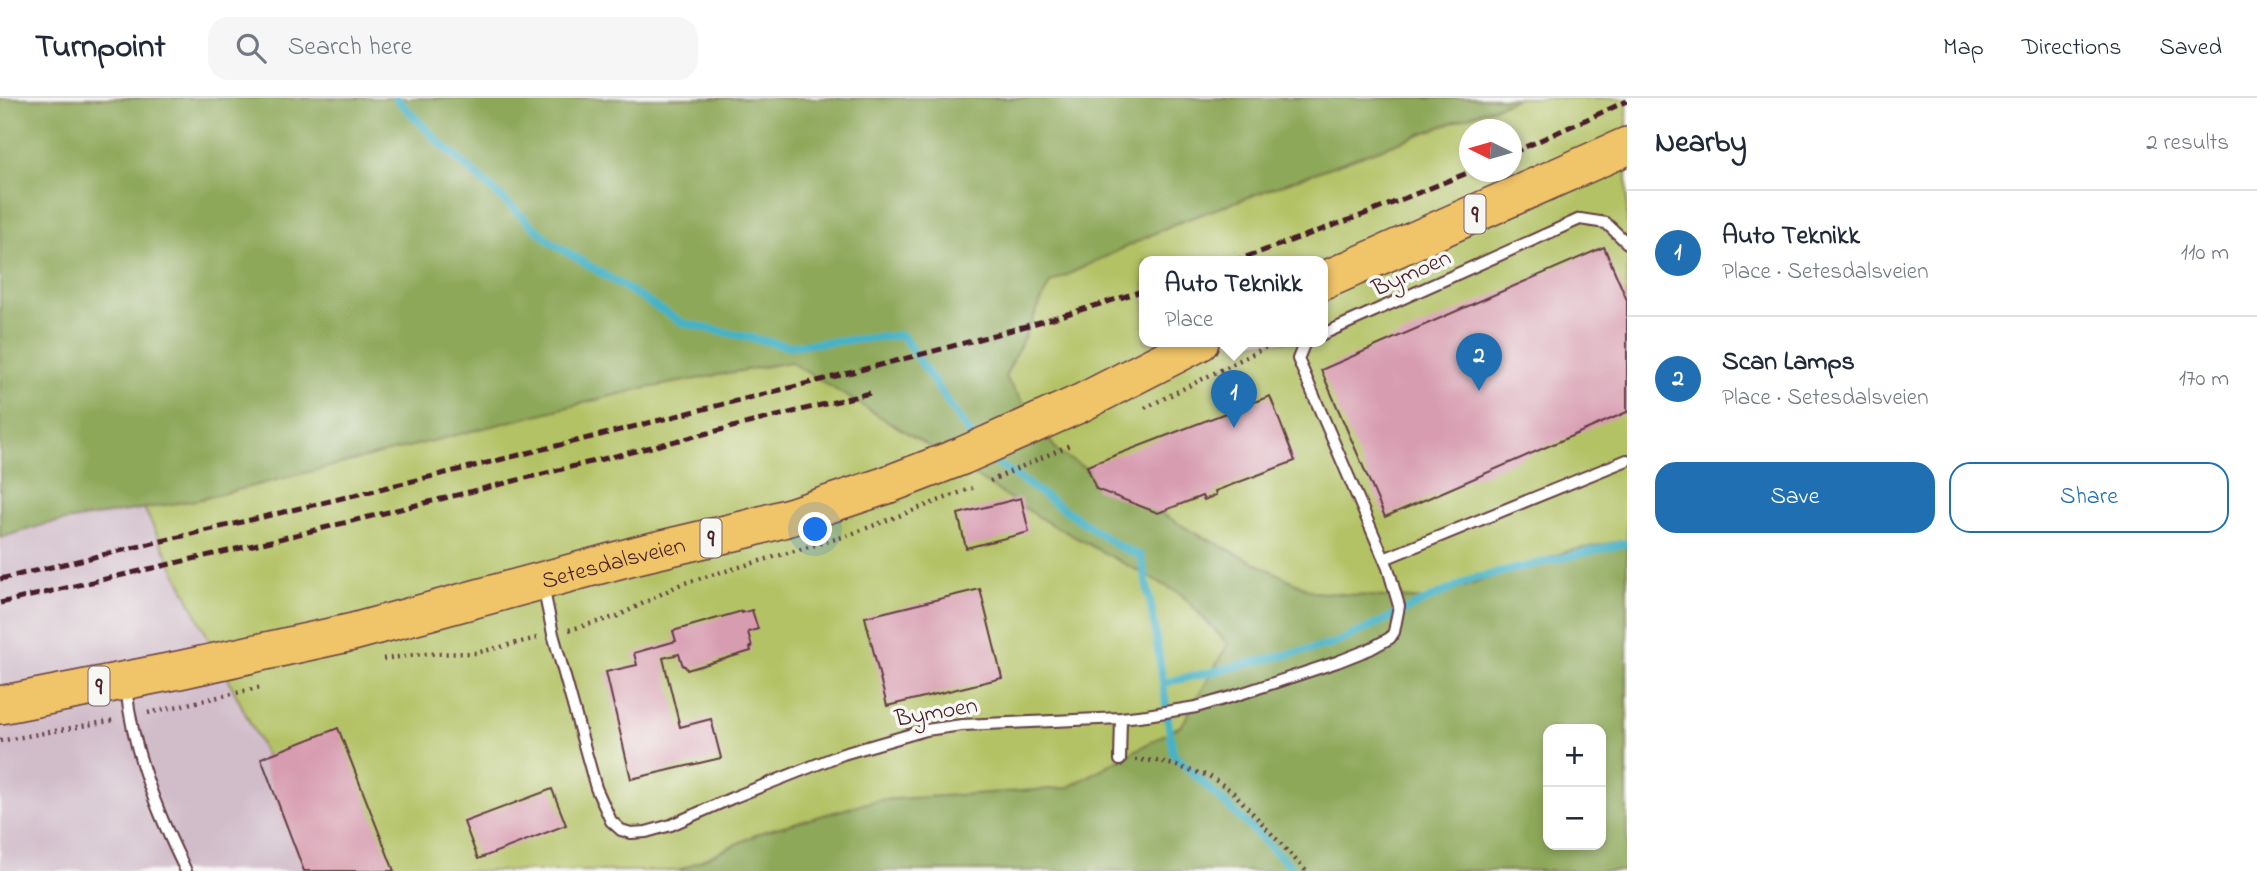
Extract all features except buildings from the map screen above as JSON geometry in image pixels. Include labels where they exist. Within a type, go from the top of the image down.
[{"type":"highway","name":"9","points":[[1328,279],[1627,146]]},
{"type":"highway","name":"Setesdalsveien","points":[[0,705],[353,632],[637,555],[747,530],[884,486],[962,456],[1033,426],[1190,347]]},
{"type":"lane","name":"Bymoen","points":[[1328,332],[1580,219],[1606,223],[1627,243]]},
{"type":"lane","name":"Bymoen","points":[[542,580],[553,634],[596,788],[611,821],[621,830],[631,833],[671,825],[843,754],[926,730],[974,724],[1121,718],[1196,706],[1231,697],[1370,649],[1390,638],[1394,632],[1399,606],[1384,559],[1298,359],[1304,347]]},
{"type":"lane","points":[[1384,559],[1627,460]]},
{"type":"lane","points":[[125,681],[129,717],[138,754],[160,818],[186,871]]},
{"type":"lane","points":[[1120,760],[1121,718]]},
{"type":"path","points":[[0,741],[180,705]]},
{"type":"path","points":[[1120,760],[1160,761],[1209,776],[1233,791],[1306,871]]},
{"type":"shaded area","points":[[197,500],[678,871],[0,871],[0,538],[46,524]]},
{"type":"green space","points":[[0,98],[1627,98],[1627,871],[323,871],[0,216]]},
{"type":"green space","points":[[0,98],[1519,98],[1172,225],[1050,283],[1005,377],[1058,452],[1193,532],[1314,592],[1427,600],[1568,551],[1627,540],[1627,871],[678,871],[762,832],[878,800],[1067,788],[1182,725],[1228,644],[1181,594],[1045,521],[790,362],[636,390],[197,500],[46,524],[0,538]]},
{"type":"waterway","points":[[396,98],[438,141],[552,243],[683,323],[788,346],[902,335],[975,442]]},
{"type":"waterway","points":[[985,455],[1118,546],[1141,556],[1163,683]]},
{"type":"waterway","points":[[1296,871],[1173,754],[1163,683],[1334,644],[1472,579],[1627,543]]},
{"type":"railway","points":[[1522,148],[1627,101]]},
{"type":"railway","points":[[1249,256],[1459,176]]},
{"type":"railway","points":[[0,579],[433,476],[863,369],[976,340],[1139,292]]},
{"type":"railway","points":[[0,603],[271,541],[870,393]]},
{"type":"place","name":"Scan Lamps","points":[[1479,391]]},
{"type":"place","name":"Auto Teknikk","points":[[1234,428]]}]
